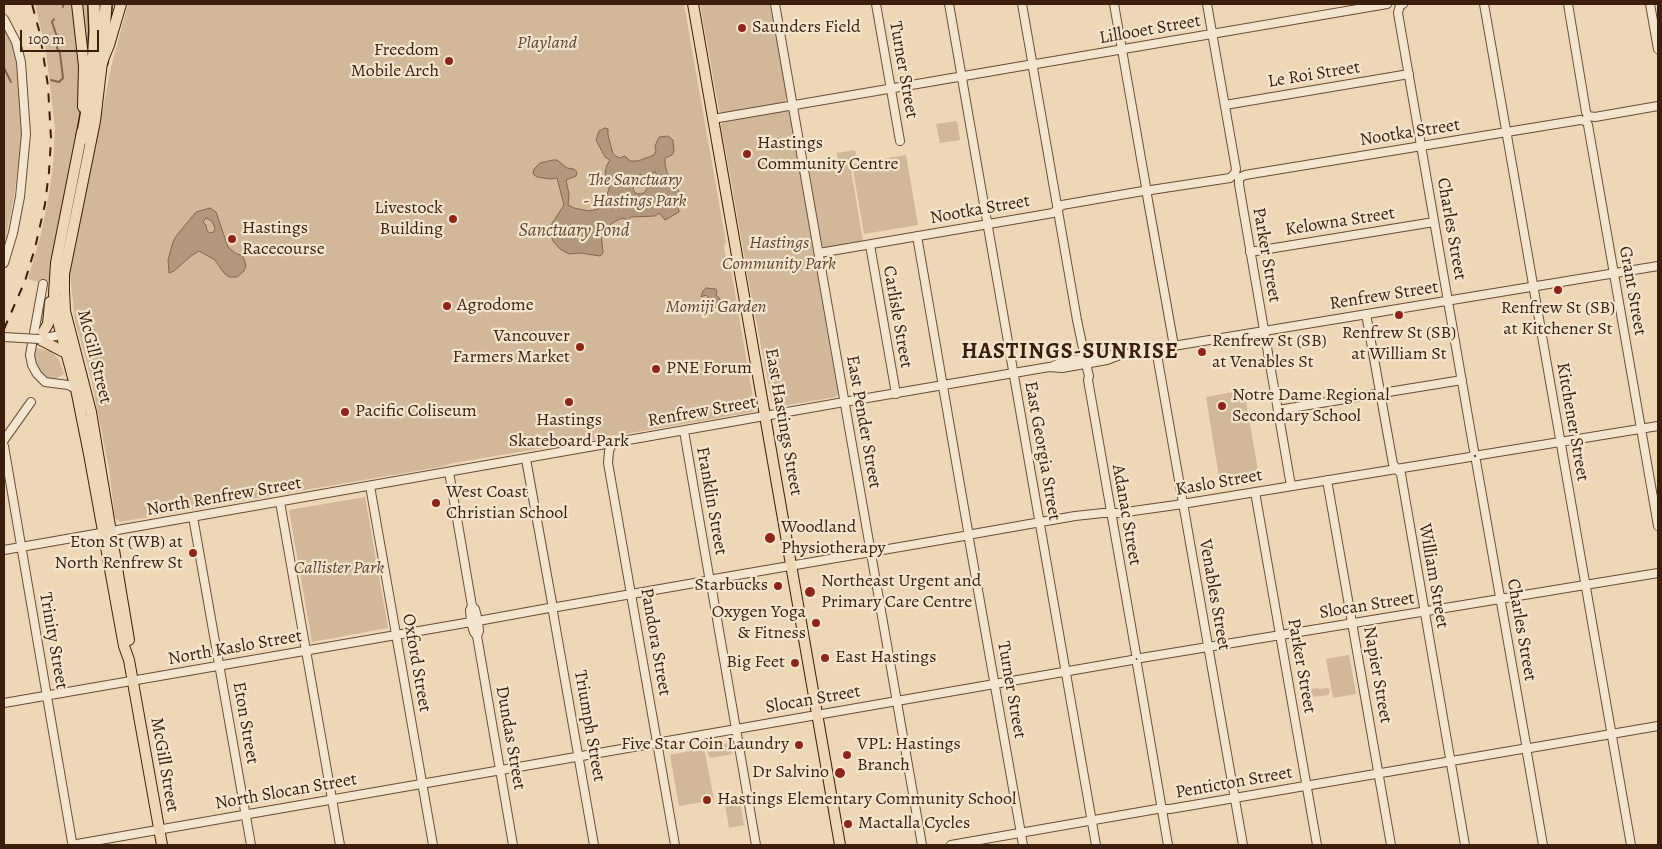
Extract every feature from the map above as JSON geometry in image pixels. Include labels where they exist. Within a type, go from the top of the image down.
[{"type":"highway","points":[[82,139],[92,81],[95,32],[93,4]]},
{"type":"highway","points":[[102,62],[106,4]]},
{"type":"main road","name":"McGill Street","points":[[77,4],[84,66],[82,139],[56,263],[49,284],[66,334],[84,378],[91,412],[107,533]]},
{"type":"main road","name":"McGill Street","points":[[121,4],[102,62],[92,138],[64,274],[66,353],[76,389],[129,637],[129,660],[162,845]]},
{"type":"main road","name":"East Hastings Street","points":[[692,4],[840,845]]},
{"type":"main road","points":[[49,284],[50,318],[46,329],[38,339],[66,353]]},
{"type":"street","name":"East Pender Street","points":[[775,4],[922,845]]},
{"type":"street","name":"Turner Street","points":[[876,4],[900,141]]},
{"type":"street","name":"East Georgia Street","points":[[949,4],[1096,845]]},
{"type":"street","name":"Adanac Street","points":[[1022,4],[1084,361],[1089,376],[1088,380],[1168,845]]},
{"type":"street","points":[[1114,4],[1174,346]]},
{"type":"street","name":"Parker Street","points":[[1207,4],[1291,486]]},
{"type":"street","name":"Kitchener Street","points":[[1484,4],[1630,845]]},
{"type":"street","name":"Grant Street","points":[[1568,4],[1658,526]]},
{"type":"street","points":[[1650,4],[1658,50]]},
{"type":"street","name":"Lillooet Street","points":[[713,119],[962,75],[1212,34],[1396,7]]},
{"type":"street","name":"Charles Street","points":[[1396,7],[1543,845]]},
{"type":"street","points":[[4,19],[16,42],[21,62],[26,134],[20,197],[13,233],[4,263]]},
{"type":"street","name":"Le Roi Street","points":[[1225,105],[1409,74]]},
{"type":"street","name":"Nootka Street","points":[[819,253],[1053,213],[1062,205],[1147,190],[1230,178],[1658,106]]},
{"type":"street","name":"Kelowna Street","points":[[1250,252],[1434,222]]},
{"type":"street","name":"Turner Street","points":[[917,236],[1023,845]]},
{"type":"street","name":"Carlisle Street","points":[[870,244],[896,394]]},
{"type":"street","name":"Renfrew Street","points":[[449,472],[942,385],[1049,367],[1062,368],[1105,355],[1120,355],[1657,267]]},
{"type":"street","points":[[49,284],[34,328],[31,360],[37,374],[45,382],[68,384],[76,389]]},
{"type":"street","name":"William Street","points":[[1366,314],[1393,464],[1401,475],[1465,845]]},
{"type":"street","points":[[4,337],[38,339],[66,334]]},
{"type":"street","name":"Venables Street","points":[[1156,349],[1243,845]]},
{"type":"street","points":[[58,383],[71,370]]},
{"type":"street","points":[[1278,410],[1462,380]]},
{"type":"street","points":[[4,440],[31,402]]},
{"type":"street","name":"Kaslo Street","points":[[474,621],[1075,516],[1119,513],[1183,504],[1658,426]]},
{"type":"street","name":"Franklin Street","points":[[684,431],[756,845]]},
{"type":"street","name":"Pandora Street","points":[[612,444],[608,463],[675,845]]},
{"type":"street","name":"Trinity Street","points":[[4,446],[74,844]]},
{"type":"street","name":"Triumph Street","points":[[526,459],[594,845]]},
{"type":"street","name":"North Renfrew Street","points":[[4,550],[449,472]]},
{"type":"street","name":"Dundas Street","points":[[449,472],[472,606],[470,610],[479,631],[477,636],[513,845]]},
{"type":"street","name":"Napier Street","points":[[1328,480],[1391,845]]},
{"type":"street","name":"Oxford Street","points":[[370,486],[433,845]]},
{"type":"street","name":"Parker Street","points":[[1255,492],[1317,845]]},
{"type":"street","points":[[280,502],[340,845]]},
{"type":"street","name":"Eton Street","points":[[193,517],[251,845]]},
{"type":"street","name":"Slocan Street","points":[[500,771],[1136,659],[1658,573]]},
{"type":"street","name":"North Kaslo Street","points":[[4,703],[474,621]]},
{"type":"street","name":"Penticton Street","points":[[951,845],[1658,726]]},
{"type":"street","name":"North Slocan Street","points":[[74,844],[500,771]]},
{"type":"green space","points":[[35,4],[74,4],[81,60],[81,114],[48,285],[28,279],[41,234],[49,194],[55,129],[46,51]]},
{"type":"green space","points":[[81,4],[88,4],[89,52],[87,48]]},
{"type":"green space","points":[[128,4],[684,4],[726,242],[724,247],[727,262],[731,269],[755,409],[752,412],[605,436],[598,439],[453,463],[440,467],[287,493],[283,490],[273,491],[269,496],[120,522],[115,518],[109,469],[91,378],[75,321],[70,274],[111,67]]},
{"type":"green space","points":[[700,4],[770,4],[787,96],[785,102],[723,113],[719,111]]},
{"type":"green space","points":[[4,25],[17,61],[22,148],[20,150],[14,197],[4,246]]},
{"type":"green space","name":"Hastings Community Park","points":[[785,111],[789,112],[790,115],[838,394],[835,397],[777,407],[772,403],[721,125],[724,121]]},
{"type":"green space","points":[[957,121],[960,140],[940,143],[936,124]]},
{"type":"green space","points":[[855,150],[857,158],[838,162],[837,153]]},
{"type":"green space","points":[[906,155],[918,225],[864,234],[852,164]]},
{"type":"green space","name":"Hastings Community Park","points":[[850,164],[863,241],[824,248],[821,244],[809,171]]},
{"type":"green space","points":[[35,348],[50,351],[54,354],[59,359],[64,374],[50,380],[43,374],[35,358]]},
{"type":"green space","points":[[1244,390],[1259,476],[1220,483],[1206,397]]},
{"type":"green space","name":"Callister Park","points":[[365,497],[388,628],[312,642],[289,510]]},
{"type":"green space","points":[[1349,655],[1356,694],[1333,698],[1326,659]]},
{"type":"green space","points":[[1326,688],[1330,691],[1328,695],[1305,698],[1304,690]]},
{"type":"green space","points":[[729,743],[732,754],[711,758],[708,755],[707,747]]},
{"type":"green space","points":[[704,748],[714,800],[679,806],[670,755]]},
{"type":"green space","points":[[740,801],[744,825],[729,828],[725,804]]},
{"type":"water","name":"Sanctuary Pond","points":[[605,128],[608,129],[613,154],[619,158],[625,156],[630,161],[638,161],[654,155],[659,137],[668,136],[673,140],[674,151],[672,155],[665,158],[665,164],[667,173],[680,193],[677,198],[679,212],[665,220],[659,213],[655,216],[631,217],[627,220],[622,218],[601,232],[603,253],[600,256],[580,253],[569,254],[560,249],[553,241],[550,233],[551,225],[564,205],[557,178],[537,177],[533,174],[534,169],[540,163],[557,160],[567,168],[574,169],[577,172],[576,176],[566,180],[569,194],[568,205],[589,211],[598,209],[605,202],[610,185],[605,173],[610,160],[605,157],[596,140],[599,131]],"holes":[[[655,172],[660,180],[658,186],[649,185],[644,193],[635,193],[633,189],[634,178],[640,174],[644,177],[645,183],[650,174]]]},
{"type":"water","points":[[210,208],[216,212],[228,247],[235,253],[243,256],[246,266],[244,271],[237,277],[229,277],[215,260],[199,251],[169,273],[168,260],[173,242],[196,212]],"holes":[[[206,218],[212,221],[215,228],[214,232],[210,233],[203,222]]]},
{"type":"water","points":[[706,288],[716,289],[716,295],[720,299],[719,306],[716,308],[705,306],[704,301],[708,300],[708,297],[706,295],[701,297]]},
{"type":"waterway","points":[[51,80],[59,82],[63,78],[60,53],[57,48],[57,37],[52,22],[54,19]]},
{"type":"waterway","points":[[4,68],[11,82]]},
{"type":"railway","points":[[4,329],[25,281],[35,248],[45,204],[49,172],[51,139],[48,86],[40,34],[32,4]]},
{"type":"place","name":"Saunders Field","points":[[742,28]]},
{"type":"place","name":"Freedom Mobile Arch","points":[[449,61]]},
{"type":"place","name":"Hastings Community Centre","points":[[747,154]]},
{"type":"place","name":"Livestock Building","points":[[453,219]]},
{"type":"place","name":"Hastings Racecourse","points":[[232,239]]},
{"type":"place","name":"Renfrew St (SB) at Kitchener St","points":[[1558,290]]},
{"type":"place","name":"Agrodome","points":[[447,306]]},
{"type":"place","name":"Renfrew St (SB) at William St","points":[[1399,315]]},
{"type":"place","name":"Vancouver Farmers Market","points":[[580,347]]},
{"type":"place","name":"Renfrew St (SB) at Venables St","points":[[1202,352]]},
{"type":"place","name":"PNE Forum","points":[[656,369]]},
{"type":"place","name":"Hastings Skateboard Park","points":[[569,402]]},
{"type":"place","name":"Notre Dame Regional Secondary School","points":[[1222,406]]},
{"type":"place","name":"Pacific Coliseum","points":[[345,412]]},
{"type":"place","name":"West Coast Christian School","points":[[436,503]]},
{"type":"place","name":"Woodland Physiotherapy","points":[[770,538]]},
{"type":"place","name":"Eton St (WB) at North Renfrew St","points":[[193,553]]},
{"type":"place","name":"Starbucks","points":[[778,586]]},
{"type":"place","name":"Northeast Urgent and Primary Care Centre","points":[[810,592]]},
{"type":"place","name":"Oxygen Yoga & Fitness","points":[[816,623]]},
{"type":"place","name":"East Hastings","points":[[825,658]]},
{"type":"place","name":"Big Feet","points":[[795,663]]},
{"type":"place","name":"Five Star Coin Laundry","points":[[799,745]]},
{"type":"place","name":"VPL: Hastings Branch","points":[[847,755]]},
{"type":"place","name":"Dr Salvino","points":[[840,773]]},
{"type":"place","name":"Hastings Elementary Community School","points":[[707,800]]},
{"type":"place","name":"Mactalla Cycles","points":[[848,824]]},
{"type":"district","name":"HASTINGS-SUNRISE","points":[[1070,353]]},
{"type":"park label","name":"Playland","points":[[547,44]]},
{"type":"park label","name":"The Sanctuary - Hastings Park","points":[[635,191]]},
{"type":"park label","name":"Momiji Garden","points":[[716,308]]}]
